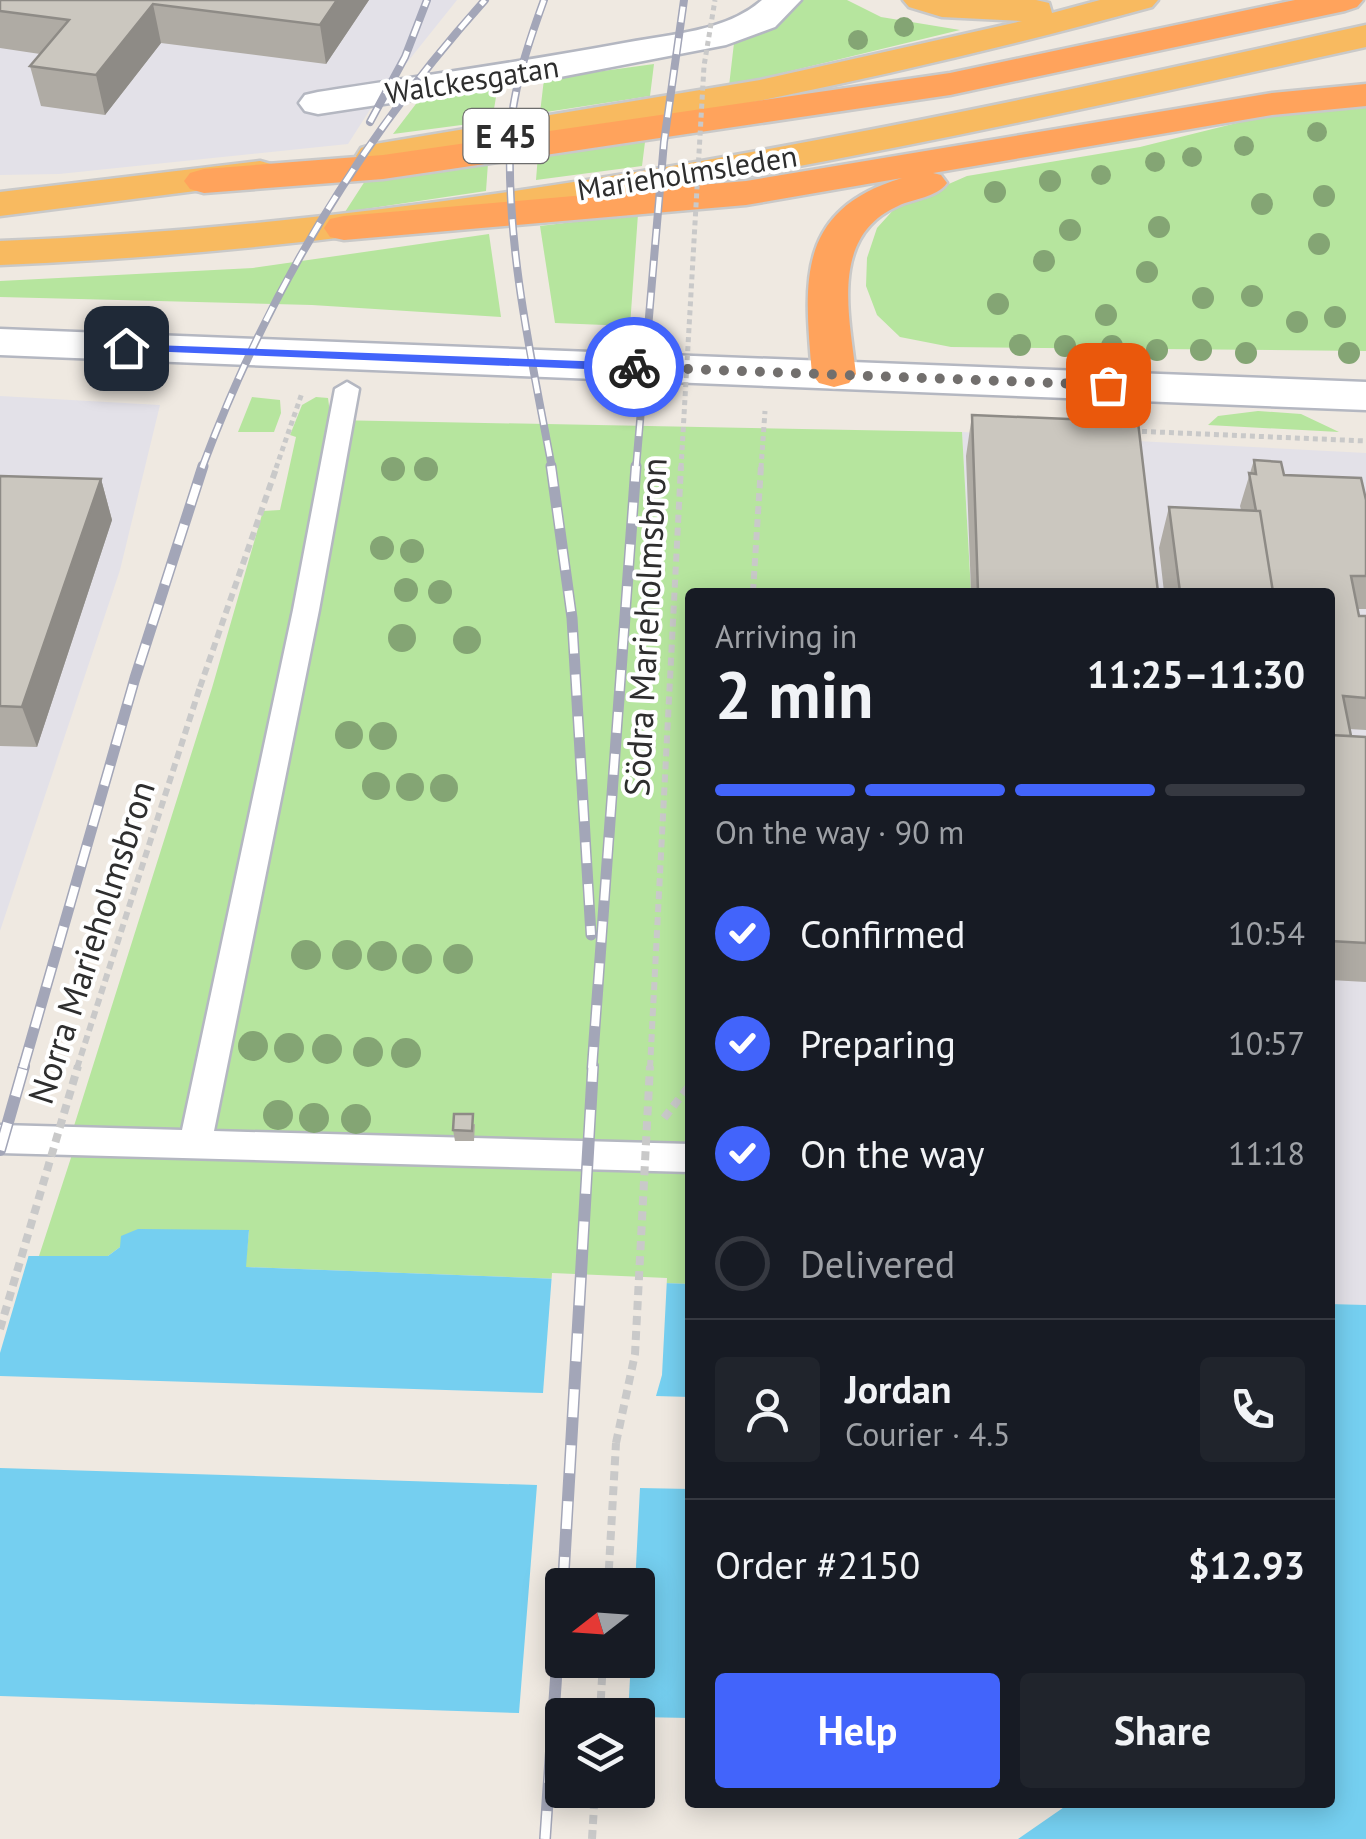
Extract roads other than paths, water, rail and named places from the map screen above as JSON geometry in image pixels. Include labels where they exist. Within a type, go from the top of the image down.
[{"type":"highway","name":"E 45","points":[[921,0],[1000,11],[1096,12]]},
{"type":"highway","name":"Marieholmsleden","points":[[0,200],[204,181],[622,118],[955,48],[1140,0]]},
{"type":"highway","name":"E 45","points":[[204,181],[383,167],[950,84],[1345,0]]},
{"type":"highway","name":"Marieholmsleden","points":[[0,253],[214,241],[344,228],[868,142],[1366,36]]},
{"type":"highway","name":"E 45","points":[[344,228],[746,193],[1272,104],[1366,95]]},
{"type":"highway","points":[[834,374],[827,293],[829,256],[843,226],[876,201],[932,181],[1118,130]]},
{"type":"street","name":"Walckesgatan","points":[[626,54],[716,22],[742,0]]},
{"type":"street","name":"Walckesgatan","points":[[318,104],[726,34],[762,19],[783,0]]},
{"type":"street","points":[[0,342],[1366,396]]},
{"type":"lane","points":[[194,1144],[306,610],[347,389]]},
{"type":"lane","points":[[0,1139],[685,1158]]},
{"type":"water","points":[[138,1229],[249,1230],[246,1267],[685,1284],[685,1808],[1335,1808],[1335,1304],[1366,1305],[1366,1839],[0,1839],[0,1256],[108,1256],[120,1247],[121,1236]]},
{"type":"railway","points":[[370,122],[405,57],[427,0]]},
{"type":"railway","points":[[202,468],[256,341],[321,220],[397,107],[485,0]]},
{"type":"railway","points":[[544,0],[513,105],[510,182],[522,306],[552,468]]},
{"type":"railway","points":[[636,468],[664,142],[684,0]]},
{"type":"railway","points":[[23,1068],[135,678],[203,466]]},
{"type":"railway","points":[[551,466],[572,618],[591,935]]},
{"type":"railway","points":[[592,1068],[636,466]]},
{"type":"railway","points":[[0,1150],[24,1066]]},
{"type":"railway","points":[[564,1568],[593,1066]]},
{"type":"railway","points":[[545,1839],[556,1678]]}]
